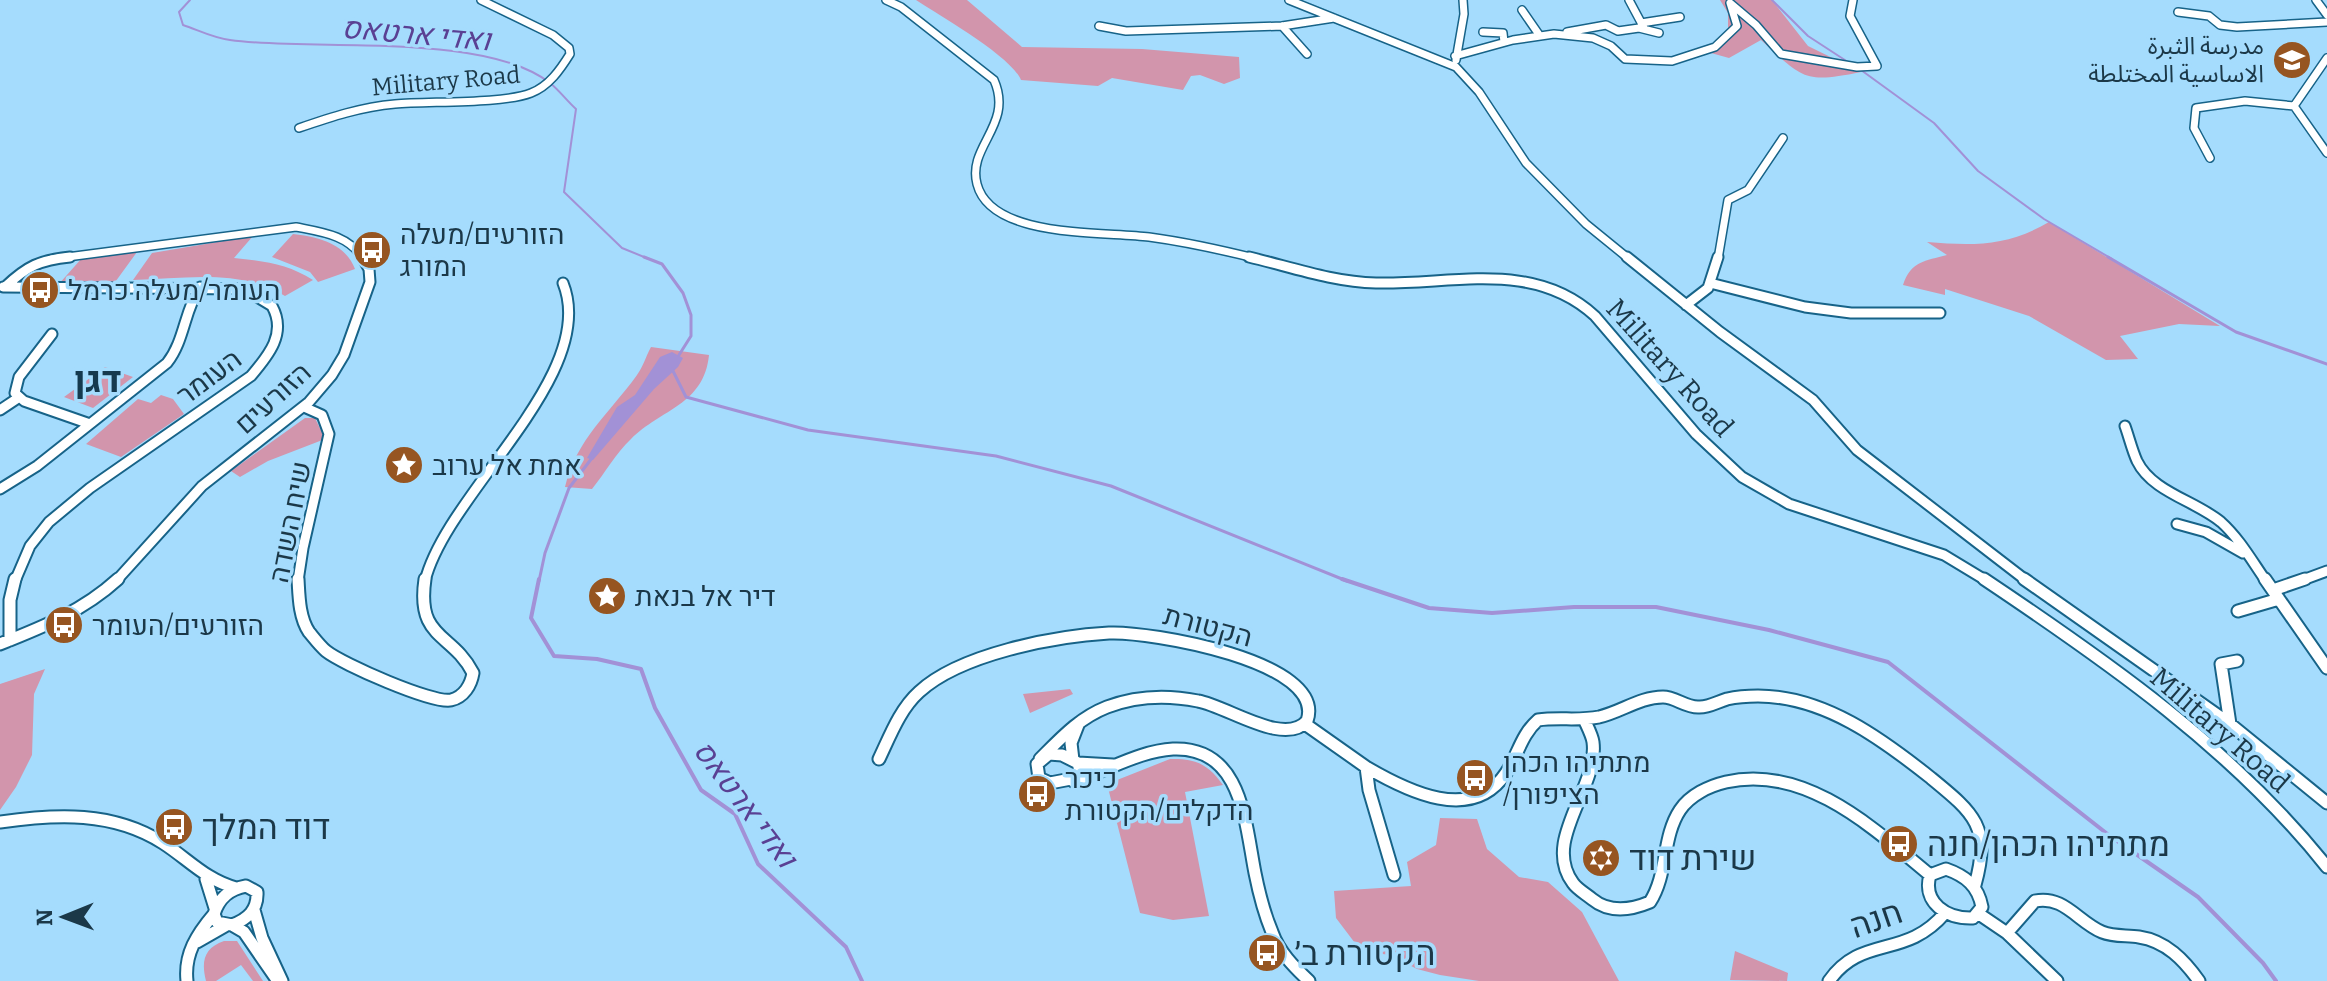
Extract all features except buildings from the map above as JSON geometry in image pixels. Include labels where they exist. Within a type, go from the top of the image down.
[{"type":"street","name":"Military Road","points":[[299,128],[349,111],[392,104],[521,96],[539,91],[560,70],[570,54],[569,48],[553,35],[481,0]]},
{"type":"street","name":"Military Road","points":[[886,0],[924,25],[1000,88],[1003,108],[979,162],[975,181],[983,200],[1004,216],[1058,229],[1152,237],[1351,281],[1382,284],[1508,279],[1541,284],[1572,296],[1597,317],[1706,443],[1742,477],[1788,505],[1914,544],[1965,568],[2137,686],[2222,753],[2286,817],[2327,867]]},
{"type":"street","points":[[1289,0],[1456,67],[1479,92],[1526,163],[1586,224],[1686,305],[1813,400],[1857,450],[2011,569],[2230,724],[2327,803]]},
{"type":"street","points":[[1456,67],[1455,56],[1466,7],[1463,0]]},
{"type":"street","points":[[1629,0],[1642,26],[1659,33]]},
{"type":"street","points":[[1567,32],[1612,47],[1625,59],[1690,59],[1727,41],[1737,26],[1730,3],[1756,25],[1781,54],[1800,54],[1856,66],[1877,66],[1850,16],[1853,0]]},
{"type":"street","points":[[2316,0],[2327,15]]},
{"type":"street","points":[[1522,10],[1540,36]]},
{"type":"street","points":[[2178,12],[2209,16],[2220,25],[2237,27],[2327,22]]},
{"type":"street","points":[[1455,56],[1504,42],[1606,25],[1618,31],[1680,17]]},
{"type":"street","points":[[1099,26],[1126,31],[1282,26],[1336,18]]},
{"type":"street","points":[[1282,26],[1307,54]]},
{"type":"street","points":[[1483,32],[1503,33],[1504,42]]},
{"type":"street","points":[[2294,106],[2327,58]]},
{"type":"street","points":[[2314,75],[2327,81]]},
{"type":"street","points":[[2210,158],[2192,126],[2196,108],[2232,101],[2267,100],[2294,106],[2327,153]]},
{"type":"street","points":[[1686,305],[1710,283],[1717,265],[1728,200],[1748,190],[1783,138]]},
{"type":"street","name":"הזורעים","points":[[3,287],[25,268],[51,259],[296,227],[346,240],[364,258],[370,282],[344,355],[325,385],[304,407],[202,486],[106,590],[70,615],[5,642]]},
{"type":"street","name":"שיח השדה","points":[[304,407],[325,418],[329,438],[299,575],[297,601],[303,623],[316,642],[336,657],[438,700],[457,699],[470,686],[473,670],[440,641],[427,619],[423,594],[427,570],[443,535],[550,377],[570,322],[570,303],[563,283]]},
{"type":"street","points":[[1710,283],[1769,300],[1820,309],[1851,313],[1940,313]]},
{"type":"street","name":"העומר","points":[[3,287],[244,289],[270,302],[279,323],[273,349],[251,376],[90,488],[49,522],[30,546],[17,572],[5,642]]},
{"type":"street","points":[[0,489],[37,466],[173,357],[182,344],[191,301],[200,287]]},
{"type":"street","points":[[52,334],[17,380],[14,390],[18,398],[90,424]]},
{"type":"street","points":[[0,410],[18,398]]},
{"type":"street","points":[[2125,426],[2138,464],[2160,486],[2189,500],[2220,521],[2327,668]]},
{"type":"street","points":[[2177,524],[2206,532],[2249,557]]},
{"type":"street","points":[[2238,611],[2327,571]]},
{"type":"street","name":"הקטורת","points":[[879,759],[904,709],[937,679],[995,656],[1102,633],[1133,633],[1170,639],[1272,670],[1293,681],[1306,697],[1310,713],[1305,724]]},
{"type":"street","points":[[2230,724],[2221,664],[2237,661]]},
{"type":"street","points":[[1309,981],[1274,937],[1255,877],[1241,798],[1230,773],[1219,762],[1192,750],[1163,750],[1073,781],[1043,781],[1036,774],[1040,759],[1071,727],[1089,715],[1137,699],[1175,695],[1211,703],[1281,730],[1298,729],[1305,724],[1394,784],[1436,798],[1481,797],[1500,782],[1522,736],[1538,720],[1599,717],[1647,699],[1670,697],[1700,708],[1730,699],[1764,697],[1803,704],[1844,719],[1909,760],[1976,819],[1984,837],[1984,850],[1975,885]]},
{"type":"street","points":[[1073,781],[1079,775],[1073,733],[1089,715]]},
{"type":"street","points":[[1584,719],[1591,734],[1592,770],[1563,839],[1563,852],[1569,875],[1596,903],[1620,909],[1650,902],[1662,883],[1674,824],[1680,810],[1714,785],[1747,779],[1788,784],[1822,795],[1859,817],[1930,875]]},
{"type":"street","points":[[1040,759],[1055,754],[1098,766],[1128,761]]},
{"type":"street","points":[[1366,767],[1369,790],[1394,875]]},
{"type":"street","points":[[0,822],[64,815],[113,820],[148,833],[206,879],[236,888]]},
{"type":"street","points":[[1930,875],[1946,869],[1960,873],[1975,885],[1981,896],[1979,914]]},
{"type":"street","points":[[1930,875],[1928,890],[1931,899],[1945,913],[1965,919],[1979,914]]},
{"type":"street","points":[[206,879],[217,922],[229,925],[249,938],[279,981]]},
{"type":"street","points":[[187,981],[185,968],[192,947],[223,896],[246,886],[257,892],[254,910],[192,947]]},
{"type":"street","points":[[2007,933],[2027,907],[2042,898],[2052,899],[2107,934],[2145,937],[2161,944],[2185,962],[2199,981]]},
{"type":"street","points":[[254,910],[279,981]]},
{"type":"street","name":"חנה","points":[[1829,981],[1847,957],[1860,951],[1908,943],[1945,913]]},
{"type":"street","points":[[1979,914],[2007,933],[2057,981]]},
{"type":"shaded area","points":[[916,0],[967,0],[1022,47],[1142,49],[1239,57],[1240,78],[1224,84],[1200,75],[1191,76],[1183,90],[1112,78],[1098,86],[1021,80],[1015,70],[990,48]]},
{"type":"shaded area","points":[[1720,0],[1772,0],[1808,46],[1861,72],[1827,77],[1805,75],[1786,63],[1761,40],[1729,58],[1711,53],[1728,36],[1728,13]]},
{"type":"shaded area","points":[[2049,222],[2220,326],[2179,324],[2120,336],[2138,359],[2106,360],[2029,316],[1945,289],[1945,295],[1903,285],[1915,267],[1947,255],[1927,242],[1961,244],[2005,240]]},
{"type":"shaded area","points":[[293,234],[338,247],[355,269],[318,282],[310,272],[272,257]]},
{"type":"shaded area","points":[[253,236],[234,258],[275,264],[313,280],[285,296],[268,287],[230,278],[133,280],[152,253]]},
{"type":"shaded area","points":[[137,252],[113,285],[58,285],[82,258]]},
{"type":"shaded area","points":[[651,347],[709,355],[699,385],[690,396],[631,439],[592,489],[565,487],[577,454],[637,375]]},
{"type":"shaded area","points":[[672,352],[683,358],[678,367],[654,389],[593,460],[587,458],[617,407],[635,395],[660,357]]},
{"type":"shaded area","points":[[105,367],[133,377],[93,408],[64,397]]},
{"type":"shaded area","points":[[161,395],[173,399],[184,414],[121,457],[86,444],[138,399],[151,403]]},
{"type":"shaded area","points":[[305,418],[315,418],[325,439],[268,461],[240,477],[231,471]]},
{"type":"shaded area","points":[[45,669],[34,694],[32,755],[0,810],[0,684]]},
{"type":"shaded area","points":[[1070,689],[1073,694],[1030,713],[1023,694]]},
{"type":"shaded area","points":[[1170,759],[1200,764],[1223,785],[1185,792],[1209,916],[1173,920],[1140,913],[1107,784]]},
{"type":"shaded area","points":[[1440,818],[1477,819],[1487,849],[1519,877],[1548,882],[1582,912],[1619,981],[1479,981],[1440,975],[1417,969],[1390,955],[1361,951],[1336,918],[1334,891],[1411,886],[1407,862],[1436,845]]},
{"type":"shaded area","points":[[224,941],[237,941],[263,981],[253,981],[241,965],[216,981],[206,981],[204,967],[208,951]]},
{"type":"shaded area","points":[[1735,951],[1788,973],[1787,981],[1730,980]]},
{"type":"waterway","name":"ואדי ארטאס","points":[[190,0],[179,12],[183,25],[224,39],[441,50],[484,56],[520,67],[550,83],[576,109],[564,192],[622,248],[646,258]]},
{"type":"waterway","points":[[1772,0],[1808,36],[1851,64]]},
{"type":"waterway","points":[[1861,70],[1934,123],[1978,171],[2044,219],[2112,259]]},
{"type":"waterway","points":[[2108,257],[2236,332],[2327,364]]},
{"type":"waterway","name":"ואדי ארטאס","points":[[646,258],[662,264],[683,293],[691,315],[691,336],[679,355]]},
{"type":"waterway","points":[[672,369],[686,397],[808,430],[996,456],[1111,486],[1342,579]]},
{"type":"waterway","name":"ואדי ארטאס","points":[[539,581],[545,553],[569,488],[592,458]]},
{"type":"waterway","name":"ואדי ארטאס","points":[[539,579],[531,618],[554,656],[597,659],[641,669],[655,708],[701,790],[735,814],[758,864],[846,947],[862,981]]},
{"type":"waterway","points":[[1342,579],[1429,608],[1492,613],[1574,607],[1656,607],[1769,630],[1888,662],[2110,836],[2198,897],[2263,963],[2276,981]]},
{"type":"waterway","points":[[1342,579],[1347,581]]},
{"type":"place","name":"مدرسة الثبرة الاساسية المختلطة","points":[[2292,60]]},
{"type":"place","name":"הזורעים/מעלה המורג","points":[[372,250]]},
{"type":"place","name":"העומר/מעלה כרמל","points":[[40,290]]},
{"type":"place","name":"אמת אל ערוב","points":[[404,465]]},
{"type":"place","name":"דיר אל בנאת","points":[[607,596]]},
{"type":"place","name":"הזורעים/העומר","points":[[64,625]]},
{"type":"place","name":"מתתיהו הכהן /הציפורן","points":[[1475,778]]},
{"type":"place","name":"כיכר הדקלים/הקטורת","points":[[1037,794]]},
{"type":"place","name":"דוד המלך","points":[[174,827]]},
{"type":"place","name":"מתתיהו הכהן/חנה","points":[[1899,844]]},
{"type":"place","name":"שירת דוד","points":[[1601,858]]},
{"type":"place","name":"הקטורת ב׳","points":[[1267,953]]},
{"type":"district","name":"דגן","points":[[98,380]]}]
